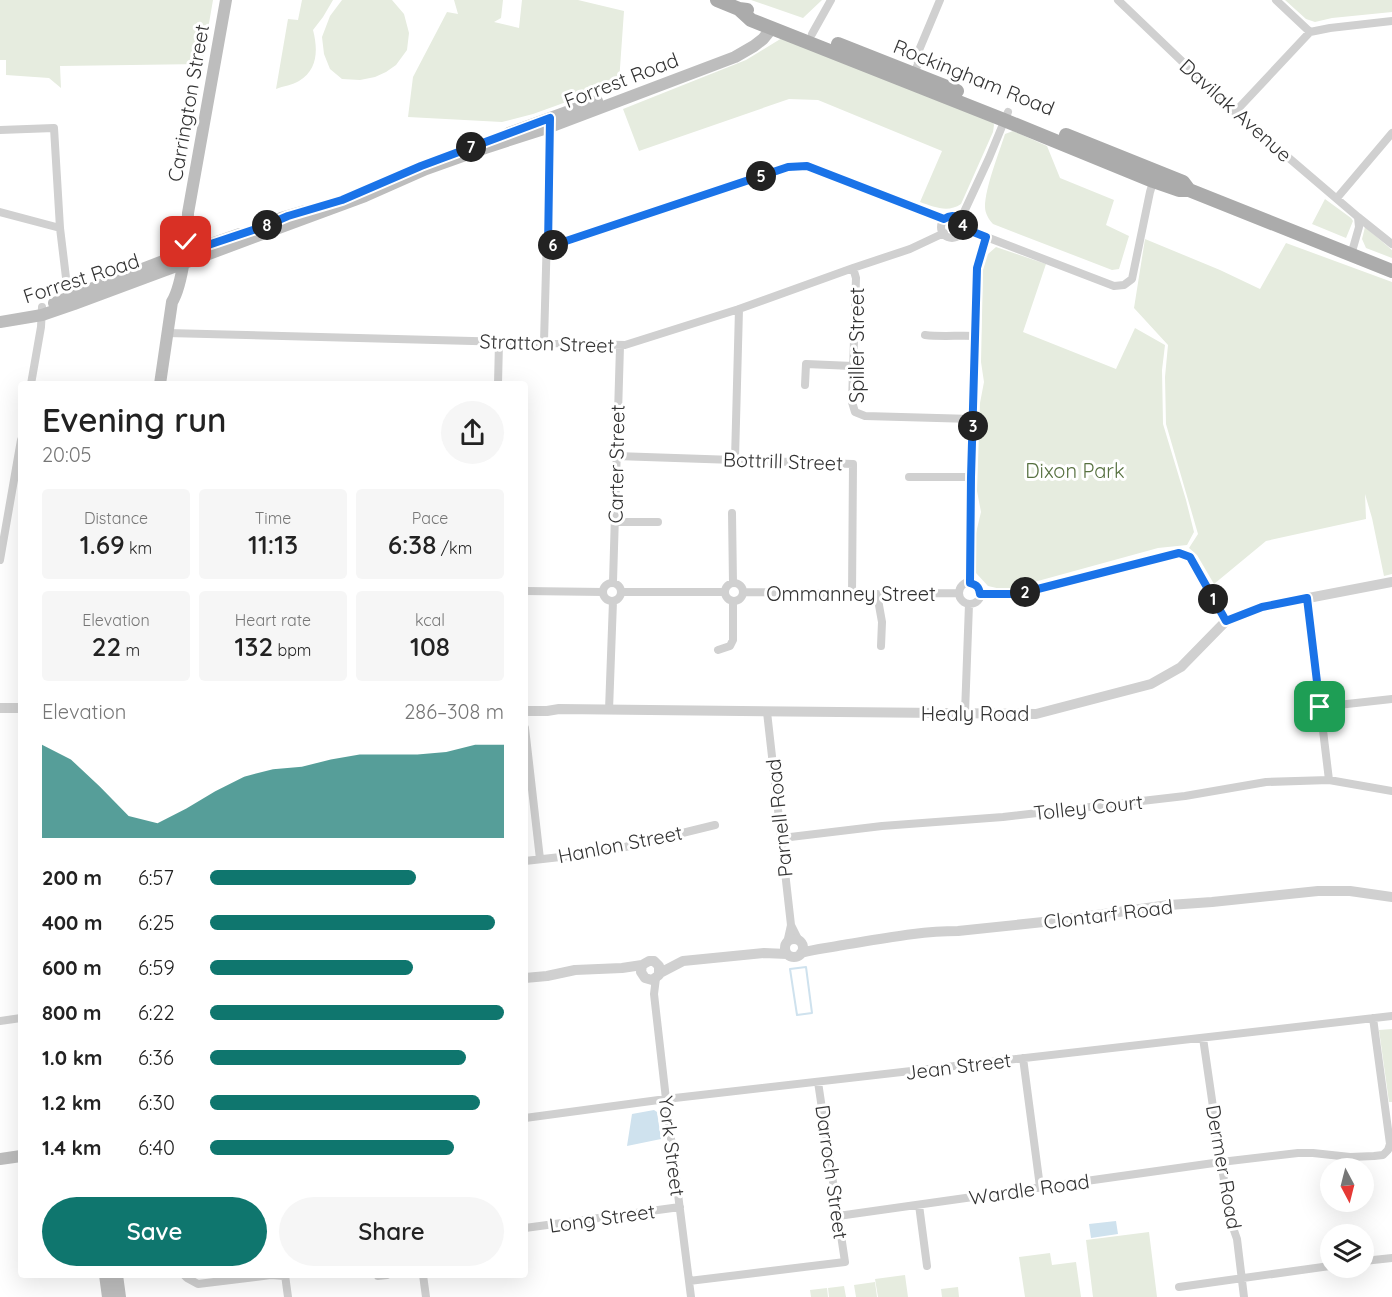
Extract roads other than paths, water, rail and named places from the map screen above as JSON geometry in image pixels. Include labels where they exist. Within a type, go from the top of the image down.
[{"type":"main road","name":"Carrington Street","points":[[160,381],[172,302],[169,293],[179,260],[180,229],[188,213],[226,0]]},
{"type":"main road","name":"Rockingham Road","points":[[717,0],[739,9],[756,12],[914,73],[1006,116]]},
{"type":"main road","name":"Rockingham Road","points":[[739,9],[751,20],[1006,116],[1155,176],[1183,182],[1189,190],[1392,271]]},
{"type":"main road","name":"Forrest Road","points":[[0,322],[42,311],[179,260],[365,196],[426,169],[550,122],[735,57],[763,39],[766,25]]},
{"type":"main road","name":"Forrest Road","points":[[0,314],[42,311]]},
{"type":"main road","points":[[0,1159],[18,1156]]},
{"type":"main road","points":[[0,1165],[18,1162]]},
{"type":"main road","points":[[105,1278],[108,1297]]},
{"type":"main road","points":[[117,1278],[120,1297]]},
{"type":"street","points":[[812,34],[831,0]]},
{"type":"street","points":[[914,73],[918,64],[917,55],[940,0]]},
{"type":"street","name":"Davilak Avenue","points":[[1118,0],[1235,112],[1392,244]]},
{"type":"street","points":[[1276,0],[1310,32]]},
{"type":"street","points":[[1235,112],[1310,32],[1392,21]]},
{"type":"street","points":[[959,218],[989,158],[1006,116]]},
{"type":"street","points":[[544,342],[550,122]]},
{"type":"street","points":[[0,130],[54,128],[60,228],[67,286],[72,300]]},
{"type":"street","points":[[1337,198],[1392,133]]},
{"type":"street","points":[[548,247],[788,167],[807,166],[944,219]]},
{"type":"street","points":[[963,228],[1114,286],[1124,285],[1132,279],[1155,176]]},
{"type":"street","points":[[0,212],[60,228]]},
{"type":"street","points":[[950,216],[959,218],[963,224],[960,234],[950,237],[944,233],[942,226],[944,219],[950,216]]},
{"type":"street","points":[[1351,255],[1359,227],[1358,217]]},
{"type":"street","name":"Stratton Street","points":[[167,333],[544,342],[620,346],[739,309],[909,249],[944,233]]},
{"type":"street","points":[[970,583],[977,268],[986,237]]},
{"type":"street","name":"Spiller Street","points":[[853,268],[856,278],[852,402],[855,412],[865,416],[973,419]]},
{"type":"street","points":[[735,459],[739,309]]},
{"type":"street","points":[[31,381],[42,311]]},
{"type":"street","points":[[925,335],[976,336]]},
{"type":"street","points":[[498,381],[499,342]]},
{"type":"street","name":"Carter Street","points":[[613,582],[620,346]]},
{"type":"street","points":[[805,385],[806,364],[853,366]]},
{"type":"street","name":"Bottrill Street","points":[[616,456],[853,464],[852,596]]},
{"type":"street","points":[[0,560],[18,457]]},
{"type":"street","points":[[909,477],[971,477]]},
{"type":"street","points":[[732,513],[733,583]]},
{"type":"street","points":[[615,522],[658,522]]},
{"type":"street","points":[[980,594],[1018,594],[1179,553],[1190,557],[1226,621]]},
{"type":"street","points":[[613,582],[619,585],[622,592],[619,598],[613,601],[606,598],[603,592],[606,585],[613,582]]},
{"type":"street","name":"Healy Road","points":[[528,711],[559,709],[1036,714],[1151,684],[1181,667],[1226,621],[1262,607],[1392,582]]},
{"type":"street","points":[[725,592],[726,588],[733,583]]},
{"type":"street","points":[[733,583],[742,587],[744,592],[742,597],[733,601]]},
{"type":"street","points":[[970,583],[975,584],[980,594],[975,603],[969,604],[964,603],[959,593],[964,584],[970,583]]},
{"type":"street","points":[[528,591],[603,592]]},
{"type":"street","points":[[622,592],[725,592]]},
{"type":"street","points":[[725,592],[733,601]]},
{"type":"street","name":"Ommanney Street","points":[[744,592],[817,593],[844,597],[877,594],[959,593]]},
{"type":"street","points":[[877,594],[882,622],[880,646]]},
{"type":"street","points":[[1307,598],[1329,780]]},
{"type":"street","points":[[609,710],[613,601]]},
{"type":"street","points":[[718,650],[730,646],[733,640],[733,601]]},
{"type":"street","points":[[965,713],[969,604]]},
{"type":"street","points":[[1320,707],[1392,699]]},
{"type":"street","points":[[0,708],[18,708]]},
{"type":"street","name":"Parnell Road","points":[[767,712],[794,946]]},
{"type":"street","points":[[528,754],[540,859]]},
{"type":"street","name":"Tolley Court","points":[[782,838],[1173,798],[1266,782],[1329,780],[1392,791]]},
{"type":"street","name":"Hanlon Street","points":[[528,861],[625,848],[715,825]]},
{"type":"street","name":"Clontarf Road","points":[[651,972],[690,960],[764,953],[794,946],[843,945],[884,938],[958,932],[1148,908],[1318,891],[1350,891],[1392,897]]},
{"type":"street","points":[[528,981],[651,972]]},
{"type":"street","name":"York Street","points":[[651,972],[691,1297]]},
{"type":"street","name":"Jean Street","points":[[528,1118],[666,1099],[1392,1016]]},
{"type":"street","points":[[0,1021],[18,1018]]},
{"type":"street","name":"Wardle Road","points":[[838,1216],[1221,1162],[1313,1153],[1350,1157],[1383,1155],[1390,1144],[1373,1018]]},
{"type":"street","name":"Dermer Road","points":[[1203,1038],[1231,1222],[1237,1239],[1244,1297]]},
{"type":"street","points":[[1023,1058],[1040,1187]]},
{"type":"street","name":"Darroch Street","points":[[689,1281],[845,1262],[818,1082]]},
{"type":"street","points":[[919,1205],[927,1266]]},
{"type":"street","name":"Long Street","points":[[528,1228],[680,1207]]},
{"type":"street","points":[[1374,1260],[1392,1257]]},
{"type":"street","points":[[1179,1287],[1320,1267]]},
{"type":"street","points":[[187,1278],[198,1284],[247,1278]]},
{"type":"street","points":[[285,1278],[288,1297]]},
{"type":"street","points":[[423,1278],[426,1297]]},
{"type":"water","points":[[654,1110],[657,1112],[661,1139],[627,1146],[632,1114]]},
{"type":"water","points":[[1116,1221],[1118,1234],[1091,1238],[1089,1224]]},
{"type":"waterway","points":[[806,967],[812,1013],[797,1015],[790,969],[806,967]]},
{"type":"park label","name":"Dixon Park","points":[[1075,470]]}]
